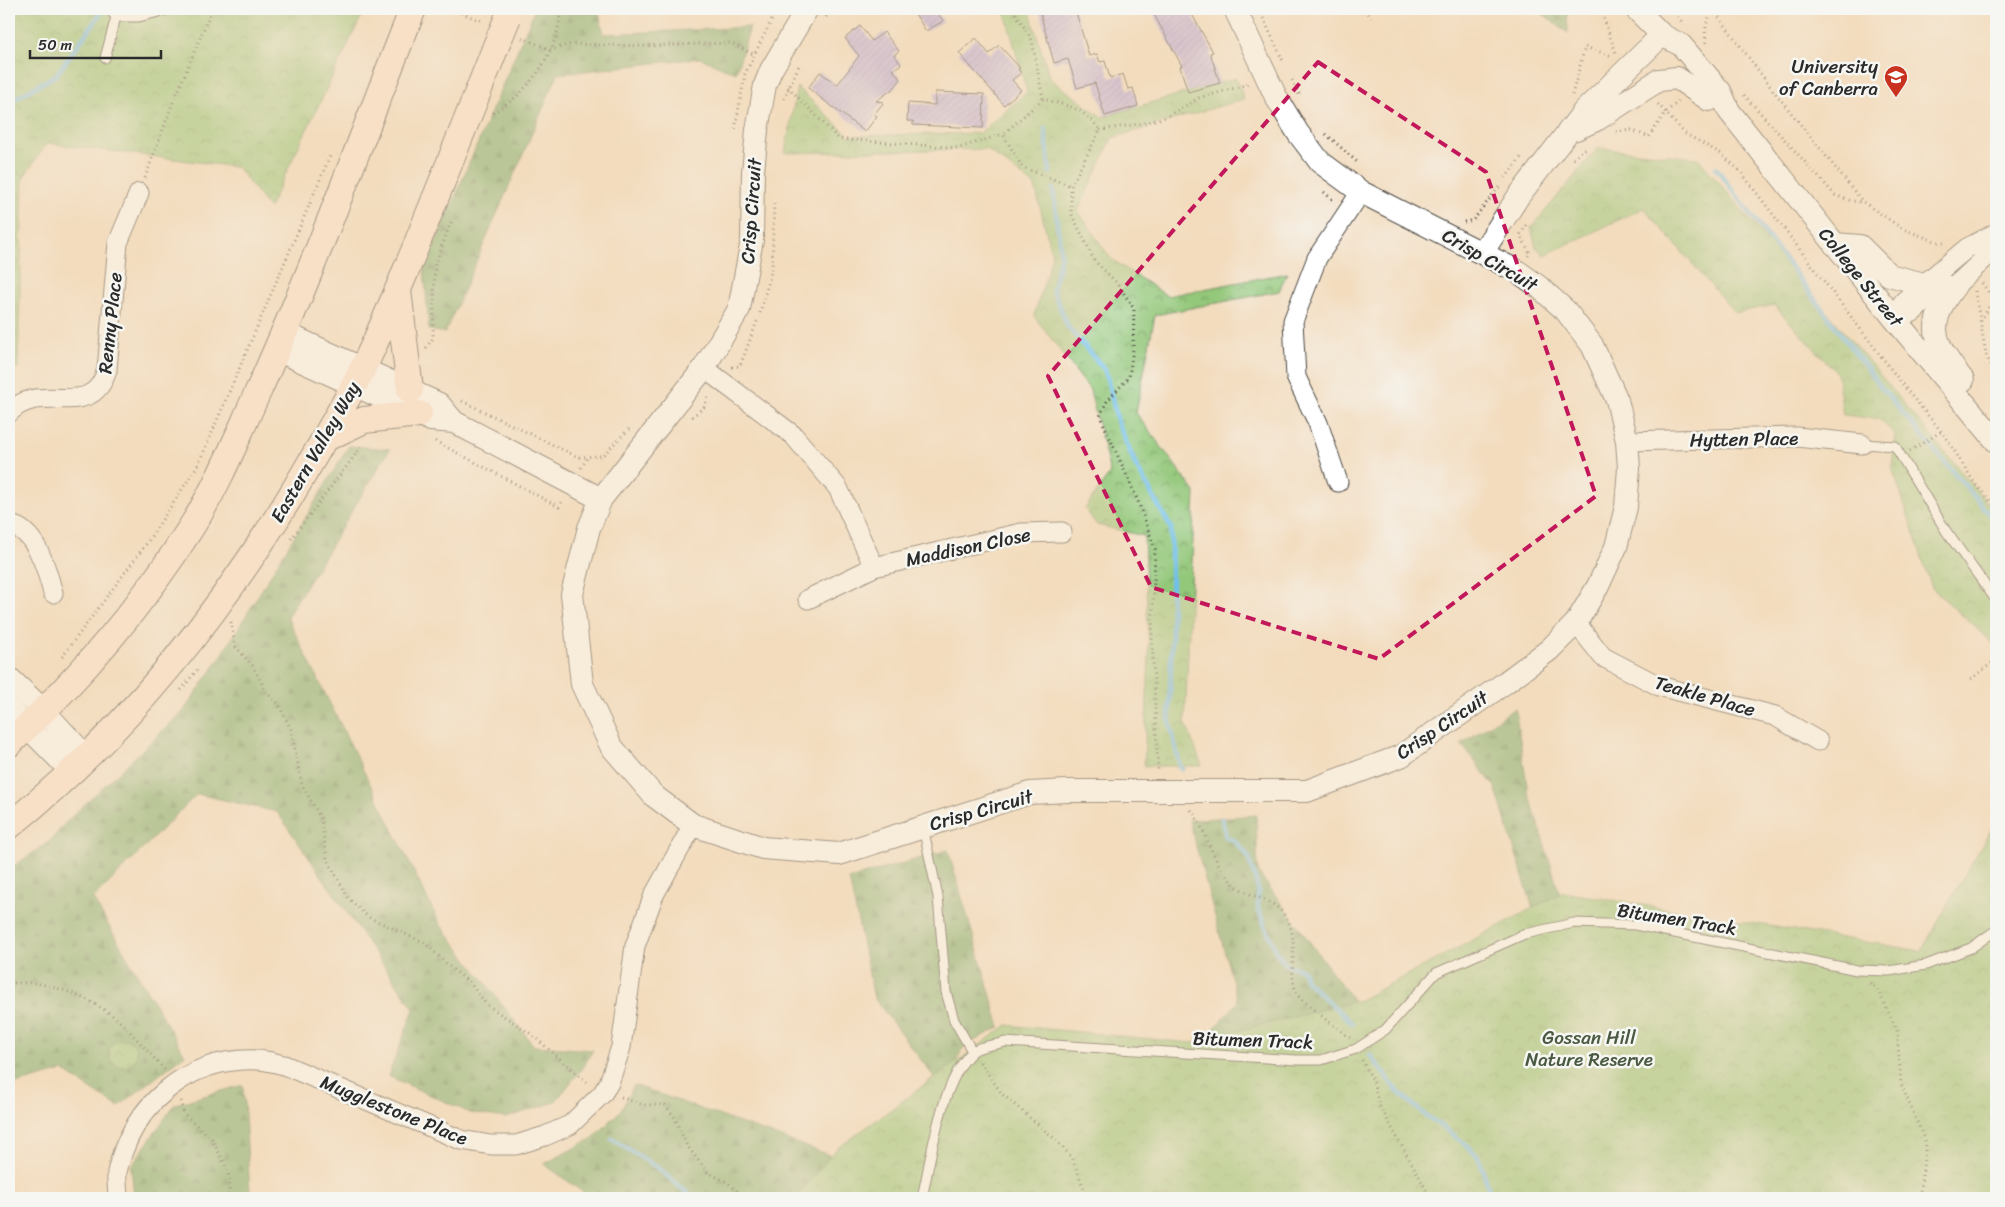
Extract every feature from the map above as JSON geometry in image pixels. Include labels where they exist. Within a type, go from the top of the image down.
[{"type":"main road","points":[[26,727],[72,680],[138,603],[193,525],[216,484],[281,342],[413,10]]},
{"type":"main road","name":"Eastern Valley Way","points":[[9,826],[79,765],[121,723],[162,677],[220,603],[265,538],[324,440],[359,377],[398,290],[510,13]]},
{"type":"main road","points":[[398,290],[410,390]]},
{"type":"main road","points":[[324,440],[364,420],[423,426]]},
{"type":"street","name":"Crisp Circuit","points":[[814,16],[771,70],[765,85],[757,130],[753,172],[752,240],[739,309],[712,374],[601,499],[589,528],[572,594],[582,684],[611,746],[654,796],[693,825],[763,848],[839,854],[1030,793],[1067,791],[1307,790],[1401,756],[1549,650],[1576,623],[1598,586],[1616,547],[1626,507],[1628,468],[1627,442],[1617,400],[1592,346],[1566,311],[1538,286],[1517,271],[1361,192],[1320,162],[1298,133],[1276,97],[1281,74],[1235,9]]},
{"type":"street","name":"College Street","points":[[1636,9],[1662,35],[1681,45],[1720,91],[1729,111],[1834,244],[1993,438]]},
{"type":"street","name":"College Street","points":[[1662,35],[1670,54],[1709,100],[1729,111]]},
{"type":"street","points":[[1482,253],[1518,198],[1584,112],[1662,35]]},
{"type":"street","points":[[1570,131],[1598,119],[1659,80],[1677,78],[1709,100]]},
{"type":"street","points":[[1338,482],[1318,423],[1296,376],[1293,321],[1317,258],[1361,192]]},
{"type":"street","name":"Renny Place","points":[[9,413],[24,402],[37,397],[77,399],[86,397],[94,393],[104,382],[107,370],[118,243],[139,193]]},
{"type":"street","points":[[1893,317],[1904,300],[1968,248],[1996,232]]},
{"type":"street","points":[[1834,244],[1860,246],[1890,275],[1924,284]]},
{"type":"street","points":[[1993,438],[1986,409],[1946,358],[1936,339],[1936,320],[1943,302],[1964,284],[1996,248]]},
{"type":"street","points":[[1893,317],[1913,312],[1942,285],[1964,284]]},
{"type":"street","points":[[281,342],[359,377],[410,390],[439,404],[454,422],[601,499]]},
{"type":"street","points":[[712,374],[793,435],[838,488],[874,567]]},
{"type":"street","points":[[359,377],[423,426],[431,420],[454,422]]},
{"type":"street","name":"Hytten Place","points":[[1627,442],[1797,437],[1862,444]]},
{"type":"street","points":[[9,525],[22,530],[36,546],[46,569],[53,593]]},
{"type":"street","name":"Maddison Close","points":[[808,599],[874,567],[1021,533],[1062,532]]},
{"type":"street","name":"Teakle Place","points":[[1576,623],[1603,657],[1659,686],[1775,716],[1818,741]]},
{"type":"street","points":[[9,678],[26,727]]},
{"type":"street","points":[[9,708],[26,727],[79,765]]},
{"type":"street","name":"Mugglestone Place","points":[[118,1198],[117,1173],[135,1127],[155,1100],[176,1081],[210,1066],[230,1061],[258,1060],[284,1065],[461,1140],[491,1145],[516,1145],[570,1125],[602,1094],[610,1083],[621,1048],[635,946],[654,895],[693,825]]},
{"type":"lane","points":[[109,9],[116,17],[139,17],[171,9]]},
{"type":"lane","points":[[105,58],[116,17]]},
{"type":"lane","points":[[1862,444],[1895,446],[1946,531],[1996,600]]},
{"type":"lane","points":[[922,1198],[937,1128],[952,1078],[972,1051],[954,1020],[946,992],[938,897],[923,827]]},
{"type":"lane","name":"Bitumen Track","points":[[972,1051],[1005,1042],[1321,1060],[1358,1047],[1385,1030],[1436,974],[1525,934],[1574,923],[1635,925],[1857,970],[1889,971],[1926,965],[1971,948],[1996,930]]},
{"type":"path","points":[[139,193],[170,110],[212,9]]},
{"type":"path","points":[[490,122],[493,113],[525,89],[552,50],[561,17],[560,9]]},
{"type":"path","points":[[735,131],[745,74],[777,9]]},
{"type":"path","points":[[814,16],[831,9]]},
{"type":"path","points":[[1013,9],[1032,40],[1043,99]]},
{"type":"path","points":[[1259,9],[1281,74],[1302,99]]},
{"type":"path","points":[[1366,9],[1371,18]]},
{"type":"path","points":[[1570,100],[1585,47],[1614,57],[1616,52],[1600,9]]},
{"type":"path","points":[[1671,9],[1683,23]]},
{"type":"path","points":[[1701,44],[1707,51],[1706,25],[1708,16],[1713,9],[1772,89],[1863,202],[1886,219],[1904,229],[1937,242]]},
{"type":"path","points":[[552,50],[570,44],[642,46],[731,43],[754,54],[839,139],[959,148],[1003,134],[1043,99]]},
{"type":"path","points":[[783,101],[803,55]]},
{"type":"path","points":[[1100,130],[1145,123],[1166,117],[1199,98],[1281,74]]},
{"type":"path","points":[[1743,92],[1835,196],[1851,201],[1863,202]]},
{"type":"path","points":[[1043,99],[1078,108],[1089,116],[1100,130]]},
{"type":"path","points":[[1608,134],[1631,130],[1649,137],[1665,113],[1684,133],[1720,153],[1740,171],[1910,394],[1942,431],[1975,484],[1996,507]]},
{"type":"path","points":[[1100,130],[1071,186],[1071,213],[1094,260],[1117,283],[1134,309],[1130,377],[1109,399],[1100,416],[1138,501],[1155,549],[1152,638],[1158,779],[1176,790],[1199,820],[1218,866],[1235,885],[1264,898],[1281,911],[1290,924],[1295,946],[1294,978],[1297,995],[1358,1047],[1373,1080],[1379,1104],[1431,1198]]},
{"type":"path","points":[[1003,134],[1022,166],[1071,186]]},
{"type":"path","points":[[1325,134],[1358,164]]},
{"type":"path","points":[[56,665],[147,543],[198,465],[335,145]]},
{"type":"path","points":[[1569,163],[1588,146]]},
{"type":"path","points":[[1505,179],[1527,150]]},
{"type":"path","points":[[1462,222],[1474,220],[1500,186]]},
{"type":"path","points":[[690,420],[704,407],[711,392],[712,374],[740,366],[763,306],[772,269],[775,224],[774,191]]},
{"type":"path","points":[[424,351],[433,338],[435,265],[455,211]]},
{"type":"path","points":[[1517,271],[1530,253],[1520,235],[1529,218]]},
{"type":"path","points":[[1978,278],[1996,303]]},
{"type":"path","points":[[1964,284],[1981,321],[1986,354],[1996,378]]},
{"type":"path","points":[[1981,321],[1996,294]]},
{"type":"path","points":[[457,398],[578,457],[602,456],[632,425]]},
{"type":"path","points":[[423,426],[559,507],[588,457]]},
{"type":"path","points":[[1901,456],[1942,431]]},
{"type":"path","points":[[230,620],[235,646],[253,666],[266,692],[279,705],[291,730],[302,785],[321,819],[327,859],[349,899],[368,917],[425,943],[469,982],[487,1005],[531,1034],[602,1094],[626,1098],[643,1104],[665,1104],[674,1116],[686,1144],[707,1172],[727,1182],[745,1198]]},
{"type":"path","points":[[1971,679],[1996,660]]},
{"type":"path","points":[[1857,970],[1878,991],[1897,1030],[1901,1084],[1926,1142],[1920,1190],[1917,1198]]},
{"type":"path","points":[[9,984],[28,983],[50,986],[71,992],[106,1011],[118,1020],[176,1081],[184,1114],[212,1139],[227,1169],[230,1181],[228,1198]]},
{"type":"path","points":[[972,1051],[1002,1094],[1057,1140],[1073,1159],[1087,1198]]},
{"type":"highlighted area","points":[[1318,62],[1486,172],[1596,496],[1379,659],[1151,587],[1048,376]]},
{"type":"green space","points":[[9,9],[365,9],[269,208],[237,167],[47,143],[23,178],[18,368],[9,368]]},
{"type":"green space","points":[[535,9],[598,9],[604,34],[750,27],[736,73],[700,58],[558,74],[445,333],[429,330],[424,269]]},
{"type":"green space","points":[[1004,9],[1029,9],[1050,79],[1102,117],[1236,78],[1244,99],[1112,138],[1078,211],[1111,259],[1167,296],[1287,273],[1279,291],[1155,315],[1136,413],[1195,492],[1185,722],[1202,766],[1144,766],[1149,654],[1144,536],[1097,525],[1085,509],[1110,473],[1090,390],[1034,316],[1052,256],[1035,186],[987,149],[785,153],[797,87],[849,136],[980,133],[1027,92]]},
{"type":"green space","points":[[1536,9],[1567,9],[1568,33]]},
{"type":"green space","points":[[1598,148],[1698,158],[1996,513],[1996,646],[1932,588],[1892,467],[1895,434],[1879,419],[1843,415],[1837,373],[1774,305],[1735,313],[1644,208],[1545,255],[1536,247],[1531,228]]},
{"type":"green space","points":[[349,446],[390,449],[287,617],[440,924],[534,1046],[593,1050],[584,1066],[555,1102],[506,1118],[470,1113],[388,1076],[414,1009],[277,812],[197,794],[93,899],[185,1055],[118,1107],[63,1071],[9,1086],[9,869],[50,841],[70,818],[183,712],[222,655]]},
{"type":"green space","points":[[1515,708],[1528,791],[1563,904],[1534,912],[1495,787],[1461,744]]},
{"type":"green space","points":[[1256,815],[1258,872],[1358,1007],[1377,1023],[1200,1044],[1238,1002],[1189,820]]},
{"type":"green space","name":"Gossan Hill Nature Reserve","points":[[1996,821],[1996,1198],[796,1198],[834,1151],[1007,1025],[1192,1043],[1360,1000],[1563,892],[1921,951]]},
{"type":"green space","points":[[948,850],[1000,1027],[965,1046],[931,1101],[911,1198],[591,1198],[544,1164],[593,1138],[621,1110],[634,1085],[835,1157],[934,1077],[874,998],[849,879]]},
{"type":"green space","points":[[123,1039],[133,1043],[137,1053],[133,1063],[123,1067],[113,1063],[109,1053],[113,1043]]},
{"type":"green space","points":[[243,1085],[250,1191],[256,1198],[134,1198],[131,1166],[175,1104]]},
{"type":"building","points":[[912,9],[935,9],[943,21],[926,31]]},
{"type":"building","points":[[1039,9],[1075,9],[1089,56],[1097,54],[1100,62],[1105,61],[1110,78],[1123,74],[1128,89],[1133,88],[1138,106],[1105,116],[1095,83],[1077,88],[1068,59],[1054,63]]},
{"type":"building","points":[[1151,9],[1189,9],[1213,52],[1210,53],[1220,83],[1188,92],[1180,67],[1182,66]]},
{"type":"building","points":[[860,26],[872,41],[884,32],[899,51],[894,55],[901,64],[893,70],[901,79],[894,88],[876,101],[884,102],[874,114],[877,116],[865,132],[808,88],[820,72],[837,85],[859,56],[845,38]]},
{"type":"building","points":[[976,38],[989,54],[999,45],[1020,68],[1018,69],[1021,73],[1012,80],[1021,90],[1004,105],[959,53]]},
{"type":"building","points":[[935,92],[984,94],[983,128],[913,125],[913,121],[907,121],[908,103],[935,105]]},
{"type":"waterway","points":[[9,102],[56,75],[104,9]]},
{"type":"waterway","points":[[1045,129],[1050,172]]},
{"type":"waterway","points":[[1716,168],[1884,391],[1996,522]]},
{"type":"waterway","points":[[1053,189],[1061,255],[1053,290],[1068,327],[1105,370],[1118,423],[1136,466],[1171,528],[1172,634],[1169,719],[1182,769]]},
{"type":"waterway","points":[[1222,819],[1226,837],[1235,841],[1248,856],[1258,888],[1258,909],[1276,951],[1285,964],[1303,970],[1306,981],[1352,1023]]},
{"type":"waterway","points":[[1370,1055],[1396,1090],[1478,1156],[1488,1186],[1487,1198]]},
{"type":"waterway","points":[[612,1139],[658,1168],[693,1198]]},
{"type":"place","name":"University of Canberra","points":[[1896,98]]}]
